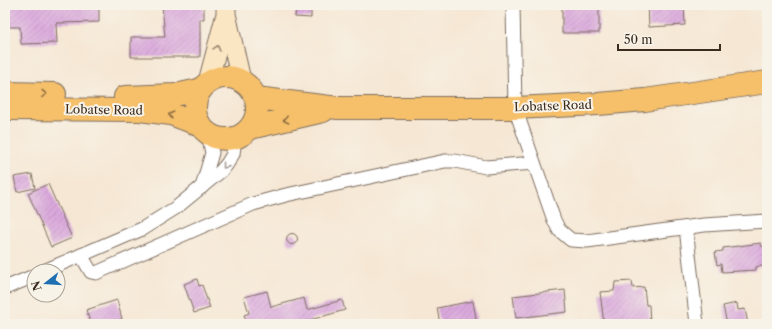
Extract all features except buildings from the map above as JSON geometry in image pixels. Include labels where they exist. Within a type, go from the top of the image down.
[{"type":"highway","name":"Lobatse Road","points":[[5,93],[142,97],[175,95],[203,86],[218,77],[230,76],[241,80]]},
{"type":"highway","points":[[241,80],[250,87],[256,98],[257,108],[255,119],[242,133]]},
{"type":"highway","name":"Lobatse Road","points":[[256,98],[338,108],[514,108],[645,100],[767,82]]},
{"type":"highway","points":[[203,86],[195,102],[195,114],[204,129]]},
{"type":"highway","name":"Lobatse Road","points":[[5,109],[140,110],[171,114],[204,129],[221,139],[338,108]]},
{"type":"main road","points":[[226,10],[241,80]]},
{"type":"main road","points":[[203,86],[226,10]]},
{"type":"street","points":[[513,5],[514,108],[554,220],[559,230],[571,240],[587,241],[719,223],[767,221]]},
{"type":"street","points":[[202,187],[212,153],[204,129]]},
{"type":"street","points":[[62,263],[142,229],[159,219],[202,187],[227,164],[242,133]]},
{"type":"street","points":[[81,255],[91,272],[96,273],[253,204],[281,196],[445,161],[455,160],[491,167],[534,163]]},
{"type":"street","points":[[686,228],[697,324]]},
{"type":"street","points":[[5,288],[26,279]]}]
